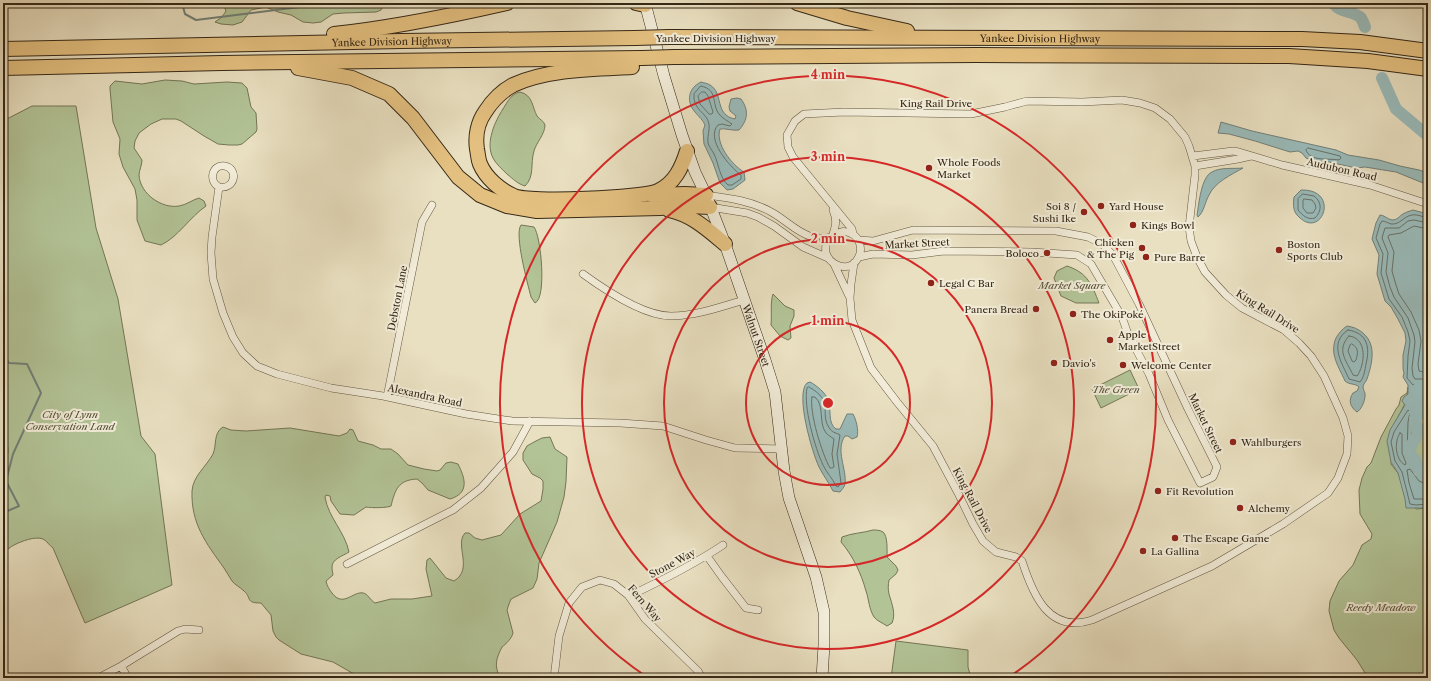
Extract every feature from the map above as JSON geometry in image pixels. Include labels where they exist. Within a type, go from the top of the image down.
[{"type":"highway","points":[[252,44],[289,38],[357,32],[416,23],[507,3]]},
{"type":"highway","points":[[797,3],[847,18],[939,38]]},
{"type":"highway","name":"Yankee Division Highway","points":[[3,49],[670,37],[1302,39],[1360,42],[1428,51]]},
{"type":"highway","name":"Yankee Division Highway","points":[[3,68],[256,62],[644,62],[669,57],[991,55],[1289,56],[1374,61],[1428,68]]},
{"type":"highway","points":[[1326,58],[1428,78]]},
{"type":"highway","points":[[256,62],[352,78],[389,94],[413,118],[458,177],[480,195],[507,206],[537,211],[660,208],[688,206],[708,201]]},
{"type":"highway","points":[[644,62],[536,76],[512,86],[492,101],[481,119],[476,141],[480,163],[492,182],[515,197],[542,200],[685,194],[708,201]]},
{"type":"highway","points":[[641,195],[659,191],[668,184],[682,167],[687,151]]},
{"type":"highway","points":[[660,208],[678,212],[692,218],[705,227],[724,244]]},
{"type":"main road","name":"Walnut Street","points":[[642,4],[687,151],[724,244],[775,392],[784,472],[790,498],[816,577],[824,612],[822,678]]},
{"type":"street","name":"King Rail Drive","points":[[853,234],[852,229],[793,156],[788,147],[787,136],[795,121],[804,114],[844,112],[971,114],[1027,101],[1082,102],[1122,100],[1155,108],[1170,118],[1185,137],[1193,156],[1195,175],[1189,227],[1191,241],[1205,272],[1226,295],[1242,308],[1284,330],[1299,343],[1314,360],[1331,391],[1345,423],[1348,436],[1347,454],[1338,478],[1328,493],[1283,524],[1212,566],[1081,624],[1071,624],[1054,618],[1041,604],[1032,588],[1022,561],[1016,557],[990,549],[983,541],[933,446],[896,402],[871,368],[852,320],[850,298],[854,263]]},
{"type":"street","name":"Audubon Road","points":[[1193,156],[1233,151],[1309,172],[1370,185],[1427,204]]},
{"type":"street","name":"Audubon Road","points":[[1195,166],[1251,156]]},
{"type":"street","name":"Alexandra Road","points":[[219,187],[212,237],[211,253],[213,279],[223,313],[233,337],[243,352],[257,366],[277,374],[332,388],[387,397],[466,414],[512,421],[620,423],[663,426],[735,448],[782,449]]},
{"type":"street","points":[[731,198],[748,202],[773,213],[800,233],[814,238],[831,236],[840,232],[853,234],[858,240],[861,248],[859,257],[854,263],[843,266],[834,264],[828,258],[803,248],[774,226],[758,217],[708,201],[731,198]]},
{"type":"street","name":"King Rail Drive","points":[[829,201],[837,223],[831,236]]},
{"type":"street","name":"Debston Lane","points":[[387,397],[422,222],[432,204]]},
{"type":"street","name":"Market Street","points":[[858,240],[873,241],[913,230],[1056,230],[1088,237],[1102,244],[1113,255],[1139,304],[1217,467],[1213,477],[1200,483],[1168,420],[1148,374],[1128,334],[1122,317],[1091,264],[1077,255],[1032,252],[944,251],[912,255],[872,254],[859,257]]},
{"type":"street","points":[[828,258],[825,250],[827,242],[831,236]]},
{"type":"street","name":"King Rail Drive","points":[[834,264],[850,298]]},
{"type":"street","points":[[583,274],[601,287],[639,308],[655,314],[682,316],[744,300]]},
{"type":"street","points":[[347,564],[453,510],[481,488],[513,452],[530,421]]},
{"type":"street","name":"Stone Way","points":[[629,596],[707,556],[723,545]]},
{"type":"street","points":[[707,556],[746,608],[758,610]]},
{"type":"street","name":"Fern Way","points":[[554,678],[559,636],[569,603],[582,587],[600,580],[614,584],[629,596],[645,619],[698,671],[702,678]]},
{"type":"street","points":[[98,678],[121,666],[178,631],[192,629],[199,630]]},
{"type":"street","points":[[121,666],[128,678]]},
{"type":"green space","points":[[223,3],[377,3],[383,6],[381,10],[376,12],[333,14],[321,22],[313,23],[303,22],[291,15],[266,7],[251,10],[242,22],[233,25],[215,22],[222,17],[226,11]]},
{"type":"green space","points":[[165,80],[182,81],[194,84],[227,82],[242,83],[247,88],[251,107],[256,113],[257,129],[256,132],[242,144],[238,145],[218,144],[176,119],[162,119],[151,124],[139,133],[135,141],[134,148],[142,160],[139,175],[140,182],[148,194],[159,203],[166,205],[179,206],[199,198],[204,201],[206,206],[173,237],[161,245],[145,241],[137,220],[137,200],[135,189],[123,167],[119,154],[120,139],[113,122],[110,86],[115,81],[142,84]]},
{"type":"green space","points":[[520,92],[530,99],[537,116],[544,122],[545,125],[544,132],[534,151],[530,178],[525,186],[513,179],[497,164],[493,158],[490,146],[492,132],[500,114],[510,98],[514,94]]},
{"type":"green space","name":"City of Lynn Conservation Land","points":[[32,106],[76,106],[96,228],[118,299],[141,436],[155,454],[172,585],[85,623],[53,548],[46,541],[40,538],[28,539],[3,551],[3,476],[6,475],[8,469],[8,450],[7,442],[3,433],[3,121]]},
{"type":"green space","points":[[521,225],[534,227],[539,242],[542,279],[539,299],[535,303],[531,297],[520,249],[519,230]]},
{"type":"green space","name":"Market Square","points":[[1067,266],[1085,276],[1099,303],[1076,303],[1061,296],[1054,278],[1057,271]]},
{"type":"green space","points":[[773,294],[785,306],[794,310],[794,316],[790,326],[791,338],[788,340],[780,336],[771,325]]},
{"type":"green space","name":"The Green","points":[[1130,370],[1139,389],[1101,408],[1092,389]]},
{"type":"green space","name":"Reedy Meadow","points":[[1408,387],[1408,392],[1405,402],[1394,426],[1391,464],[1398,473],[1416,509],[1428,508],[1428,678],[1365,678],[1365,673],[1357,660],[1334,630],[1329,611],[1330,601],[1339,581],[1353,565],[1362,545],[1371,539],[1372,534],[1360,514],[1359,490],[1362,478],[1367,467],[1371,463],[1381,437],[1399,405],[1401,397],[1407,393]]},
{"type":"green space","points":[[1418,387],[1416,391],[1417,399],[1422,401],[1420,417],[1422,427],[1428,439],[1428,476],[1425,475],[1411,452],[1412,422],[1418,402],[1412,398]]},
{"type":"green space","points":[[223,427],[231,430],[246,431],[290,428],[339,436],[347,433],[350,429],[353,430],[358,441],[381,449],[391,449],[408,465],[437,471],[440,470],[446,463],[451,462],[458,464],[464,480],[463,489],[461,493],[450,499],[428,490],[417,479],[405,481],[398,487],[391,506],[379,508],[366,507],[354,515],[340,514],[331,501],[330,496],[326,495],[325,497],[329,511],[344,538],[349,552],[333,562],[333,575],[326,581],[328,586],[332,593],[340,599],[363,593],[375,603],[391,599],[412,599],[432,596],[426,569],[427,560],[430,558],[446,578],[454,581],[460,576],[463,570],[461,544],[465,533],[469,533],[475,538],[482,540],[501,535],[520,514],[541,501],[543,481],[532,474],[523,460],[523,453],[527,446],[542,438],[550,437],[555,449],[567,457],[564,497],[557,522],[539,563],[537,579],[533,588],[511,599],[509,604],[507,610],[513,633],[507,643],[502,647],[497,659],[496,666],[500,678],[361,678],[333,662],[301,654],[279,640],[273,631],[271,615],[261,603],[251,601],[232,581],[211,550],[201,532],[194,513],[192,503],[193,486],[197,476],[213,454],[216,436]]},
{"type":"green space","points":[[873,530],[881,531],[885,534],[887,557],[898,570],[889,580],[888,591],[894,616],[892,623],[887,626],[874,617],[859,571],[853,559],[841,542],[842,537]]},
{"type":"green space","points":[[896,641],[968,650],[968,667],[971,678],[891,678]]},
{"type":"water","points":[[701,82],[709,84],[714,89],[717,93],[724,113],[728,117],[735,119],[736,116],[730,111],[729,107],[731,99],[741,99],[744,103],[746,119],[739,130],[720,129],[719,135],[722,147],[726,154],[739,169],[744,172],[745,180],[733,189],[727,190],[720,183],[704,144],[703,131],[705,125],[690,104],[691,91]]},
{"type":"water","points":[[1221,122],[1252,131],[1336,150],[1348,155],[1379,160],[1419,170],[1428,173],[1428,185],[1396,172],[1365,167],[1356,168],[1329,162],[1315,162],[1306,158],[1298,151],[1290,152],[1229,134],[1218,133]]},
{"type":"water","points":[[1243,168],[1215,186],[1198,217],[1197,215],[1201,191],[1208,175],[1219,169]]},
{"type":"water","points":[[1301,190],[1313,192],[1321,197],[1324,204],[1324,212],[1315,222],[1307,222],[1299,217],[1295,211],[1294,197]]},
{"type":"water","points":[[1413,210],[1428,214],[1428,386],[1427,388],[1417,388],[1412,397],[1418,402],[1419,406],[1414,411],[1412,422],[1411,452],[1425,474],[1428,476],[1428,508],[1406,508],[1398,473],[1391,462],[1387,441],[1390,430],[1405,405],[1402,401],[1408,394],[1408,385],[1403,377],[1403,355],[1406,341],[1405,333],[1398,319],[1391,307],[1385,301],[1377,274],[1379,255],[1372,239],[1376,223],[1380,215],[1394,220],[1404,213]]},
{"type":"water","points":[[1347,326],[1356,328],[1363,333],[1372,349],[1372,361],[1367,379],[1363,386],[1365,394],[1364,400],[1357,412],[1351,406],[1350,401],[1351,396],[1359,387],[1345,381],[1334,355],[1334,344],[1336,338]]},
{"type":"water","points":[[810,382],[827,397],[831,420],[836,429],[840,429],[847,414],[853,414],[856,422],[858,432],[857,437],[852,439],[845,436],[842,441],[841,453],[845,484],[840,492],[833,491],[821,470],[816,460],[809,437],[803,399],[804,389],[807,383]]},
{"type":"waterway","points":[[182,3],[185,14],[196,20],[331,3]]},
{"type":"waterway","points":[[1334,3],[1342,10],[1358,15],[1362,19],[1365,27]]},
{"type":"waterway","points":[[1382,78],[1396,109],[1428,136]]},
{"type":"waterway","points":[[3,354],[9,363],[27,364],[41,393],[13,454],[6,481],[19,506],[3,513]]},
{"type":"waterway","points":[[1428,386],[1422,386],[1417,390],[1418,411],[1415,412],[1418,416],[1415,418],[1415,426],[1418,427],[1418,434],[1410,450],[1410,454],[1416,461],[1419,471],[1422,471],[1425,475],[1428,475]]},
{"type":"place","name":"Whole Foods Market","points":[[929,168]]},
{"type":"place","name":"Yard House","points":[[1101,206]]},
{"type":"place","name":"Soi 8 / Sushi Ike","points":[[1084,212]]},
{"type":"place","name":"Kings Bowl","points":[[1133,225]]},
{"type":"place","name":"Chicken & The Pig","points":[[1142,248]]},
{"type":"place","name":"Boston Sports Club","points":[[1279,250]]},
{"type":"place","name":"Boloco","points":[[1047,253]]},
{"type":"place","name":"Pure Barre","points":[[1146,257]]},
{"type":"place","name":"Legal C Bar","points":[[931,283]]},
{"type":"place","name":"Panera Bread","points":[[1036,309]]},
{"type":"place","name":"The OkiPoké","points":[[1073,314]]},
{"type":"place","name":"Apple MarketStreet","points":[[1110,340]]},
{"type":"place","name":"Davio's","points":[[1054,363]]},
{"type":"place","name":"Welcome Center","points":[[1123,365]]},
{"type":"place","name":"Wahlburgers","points":[[1233,442]]},
{"type":"place","name":"Fit Revolution","points":[[1158,491]]},
{"type":"place","name":"Alchemy","points":[[1240,508]]},
{"type":"place","name":"The Escape Game","points":[[1175,538]]},
{"type":"place","name":"La Gallina","points":[[1143,551]]}]
